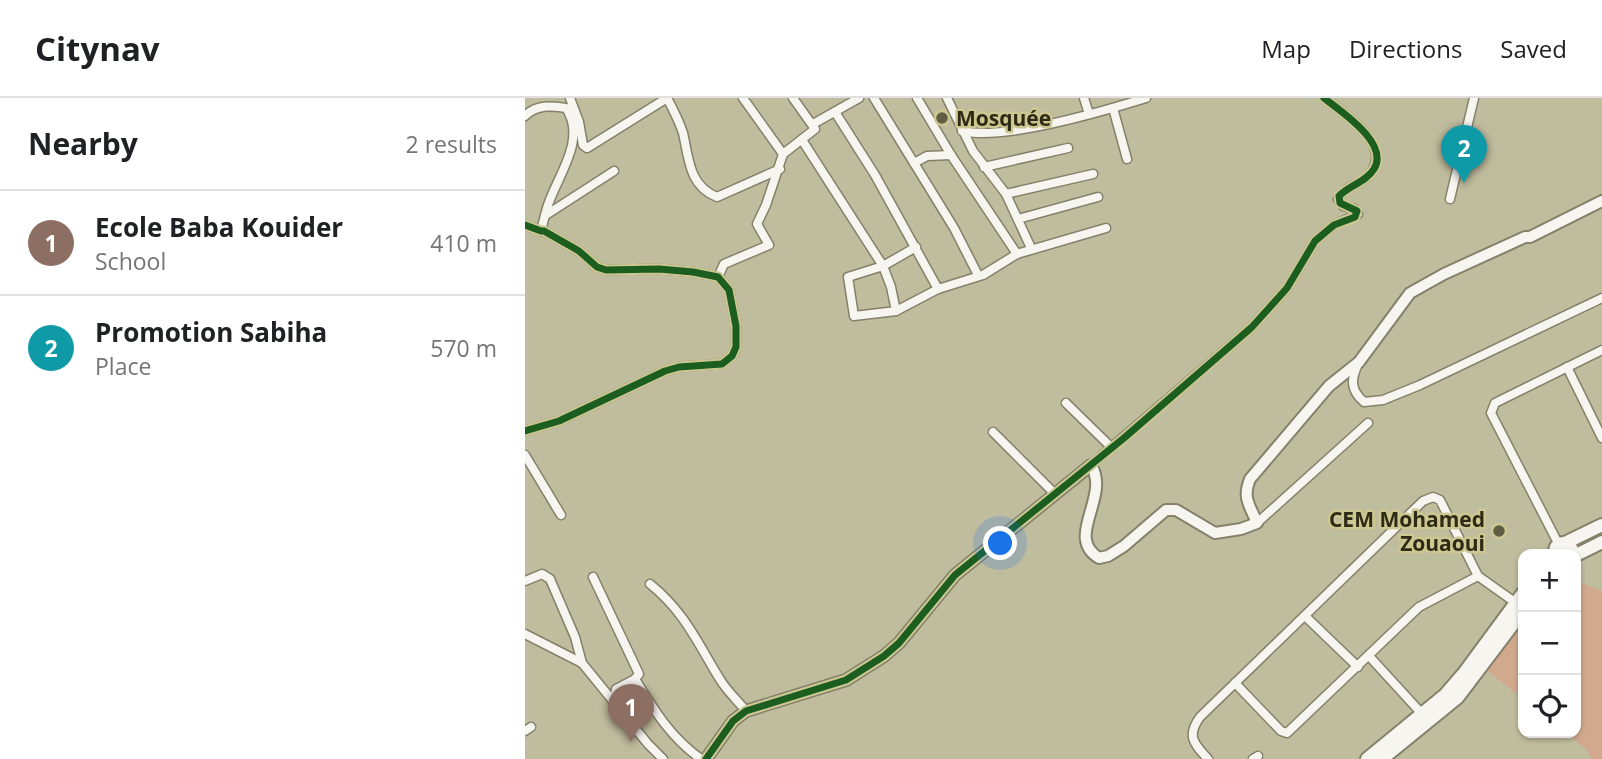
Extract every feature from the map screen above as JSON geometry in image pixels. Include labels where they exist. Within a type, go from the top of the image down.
[{"type":"main road","points":[[1559,549],[1602,525]]},
{"type":"main road","points":[[1581,552],[1602,542]]},
{"type":"main road","points":[[1367,759],[1423,715],[1464,673],[1518,606]]},
{"type":"main road","points":[[1382,759],[1458,697],[1518,607]]},
{"type":"street","points":[[570,98],[579,122],[583,145],[587,148],[667,98],[682,130],[696,182],[717,197],[780,170]]},
{"type":"street","points":[[743,98],[783,154]]},
{"type":"street","points":[[718,278],[724,264],[769,245],[757,223],[780,170],[783,154],[814,131],[815,127],[793,98]]},
{"type":"street","points":[[813,124],[859,98]]},
{"type":"street","points":[[874,98],[954,228],[978,275]]},
{"type":"street","points":[[917,98],[1017,254]]},
{"type":"street","points":[[947,98],[973,152],[1006,194],[1031,248]]},
{"type":"street","points":[[1084,98],[1089,114]]},
{"type":"street","points":[[962,131],[986,134],[1006,131],[1089,114],[1143,98]]},
{"type":"street","points":[[635,679],[658,717],[684,747],[703,759],[733,722],[746,711],[835,684],[864,671],[899,643],[955,575],[1112,448],[1252,327],[1287,288],[1315,241],[1334,225],[1355,218],[1358,214],[1355,209],[1343,206],[1338,199],[1375,168],[1375,152],[1362,129],[1324,98]]},
{"type":"street","points":[[1450,199],[1474,98]]},
{"type":"street","points":[[525,116],[533,109],[552,106],[566,108],[573,121],[573,142],[541,232]]},
{"type":"street","points":[[1113,108],[1127,159]]},
{"type":"street","points":[[835,112],[916,247],[938,289]]},
{"type":"street","points":[[802,140],[883,266],[896,311]]},
{"type":"street","points":[[983,167],[1068,148]]},
{"type":"street","points":[[914,163],[927,156],[954,158],[973,152]]},
{"type":"street","points":[[546,215],[614,171]]},
{"type":"street","points":[[1006,194],[1093,174]]},
{"type":"street","points":[[1018,219],[1098,197]]},
{"type":"street","points":[[1602,201],[1410,293],[1359,362],[1353,374],[1354,392],[1364,402],[1383,400],[1602,298]]},
{"type":"street","points":[[525,225],[541,232],[544,230],[579,251],[597,267],[607,270],[659,269],[718,278],[729,290],[736,326],[736,347],[728,362],[679,367],[559,421],[525,431]]},
{"type":"street","points":[[916,247],[883,266],[848,277],[855,317],[896,311],[938,289],[989,272],[1031,248],[1107,228]]},
{"type":"street","points":[[1557,549],[1491,413],[1495,403],[1602,350]]},
{"type":"street","points":[[1257,523],[1245,491],[1250,479],[1329,386],[1359,362]]},
{"type":"street","points":[[1567,367],[1602,438]]},
{"type":"street","points":[[1066,402],[1112,448]]},
{"type":"street","points":[[1091,465],[1098,482],[1086,546],[1090,553],[1099,558],[1124,546],[1166,510],[1176,510],[1215,533],[1241,529],[1257,523],[1369,423]]},
{"type":"street","points":[[993,432],[1055,494]]},
{"type":"street","points":[[525,455],[561,515]]},
{"type":"street","points":[[1208,759],[1195,743],[1193,726],[1423,501],[1433,497],[1440,500],[1478,576],[1498,589],[1505,598],[1518,601]]},
{"type":"street","points":[[525,581],[542,575],[550,579],[575,637],[582,663],[663,759]]},
{"type":"street","points":[[1235,683],[1287,733],[1419,607],[1478,576]]},
{"type":"street","points":[[593,577],[639,674],[614,693],[641,736]]},
{"type":"street","points":[[650,584],[679,611],[721,681],[746,711]]},
{"type":"street","points":[[1305,616],[1358,667]]},
{"type":"street","points":[[525,634],[582,663]]},
{"type":"street","points":[[1369,656],[1423,715]]},
{"type":"shaded area","points":[[1581,583],[1602,591],[1602,759],[1592,759],[1585,748],[1572,738],[1581,738]]},
{"type":"shaded area","points":[[1518,624],[1518,695],[1485,669]]},
{"type":"cycle path","points":[[706,759],[733,721],[746,711],[846,680],[884,656],[899,643],[955,575],[1124,438],[1252,327],[1287,288],[1315,241],[1334,225],[1355,217],[1357,211],[1340,203],[1339,196],[1371,173],[1377,159],[1375,149],[1361,129],[1324,98]]},
{"type":"cycle path","points":[[525,225],[544,231],[579,251],[597,267],[606,270],[659,269],[718,277],[729,290],[736,326],[736,347],[732,356],[722,364],[679,367],[665,371],[559,421],[525,431]]},
{"type":"place","name":"Mosquée","points":[[942,118]]},
{"type":"place","name":"Promotion Sabiha","points":[[1464,183]]},
{"type":"place","name":"CEM Mohamed Zouaoui","points":[[1499,531]]},
{"type":"place","name":"Ecole Baba Kouider","points":[[631,742]]}]
